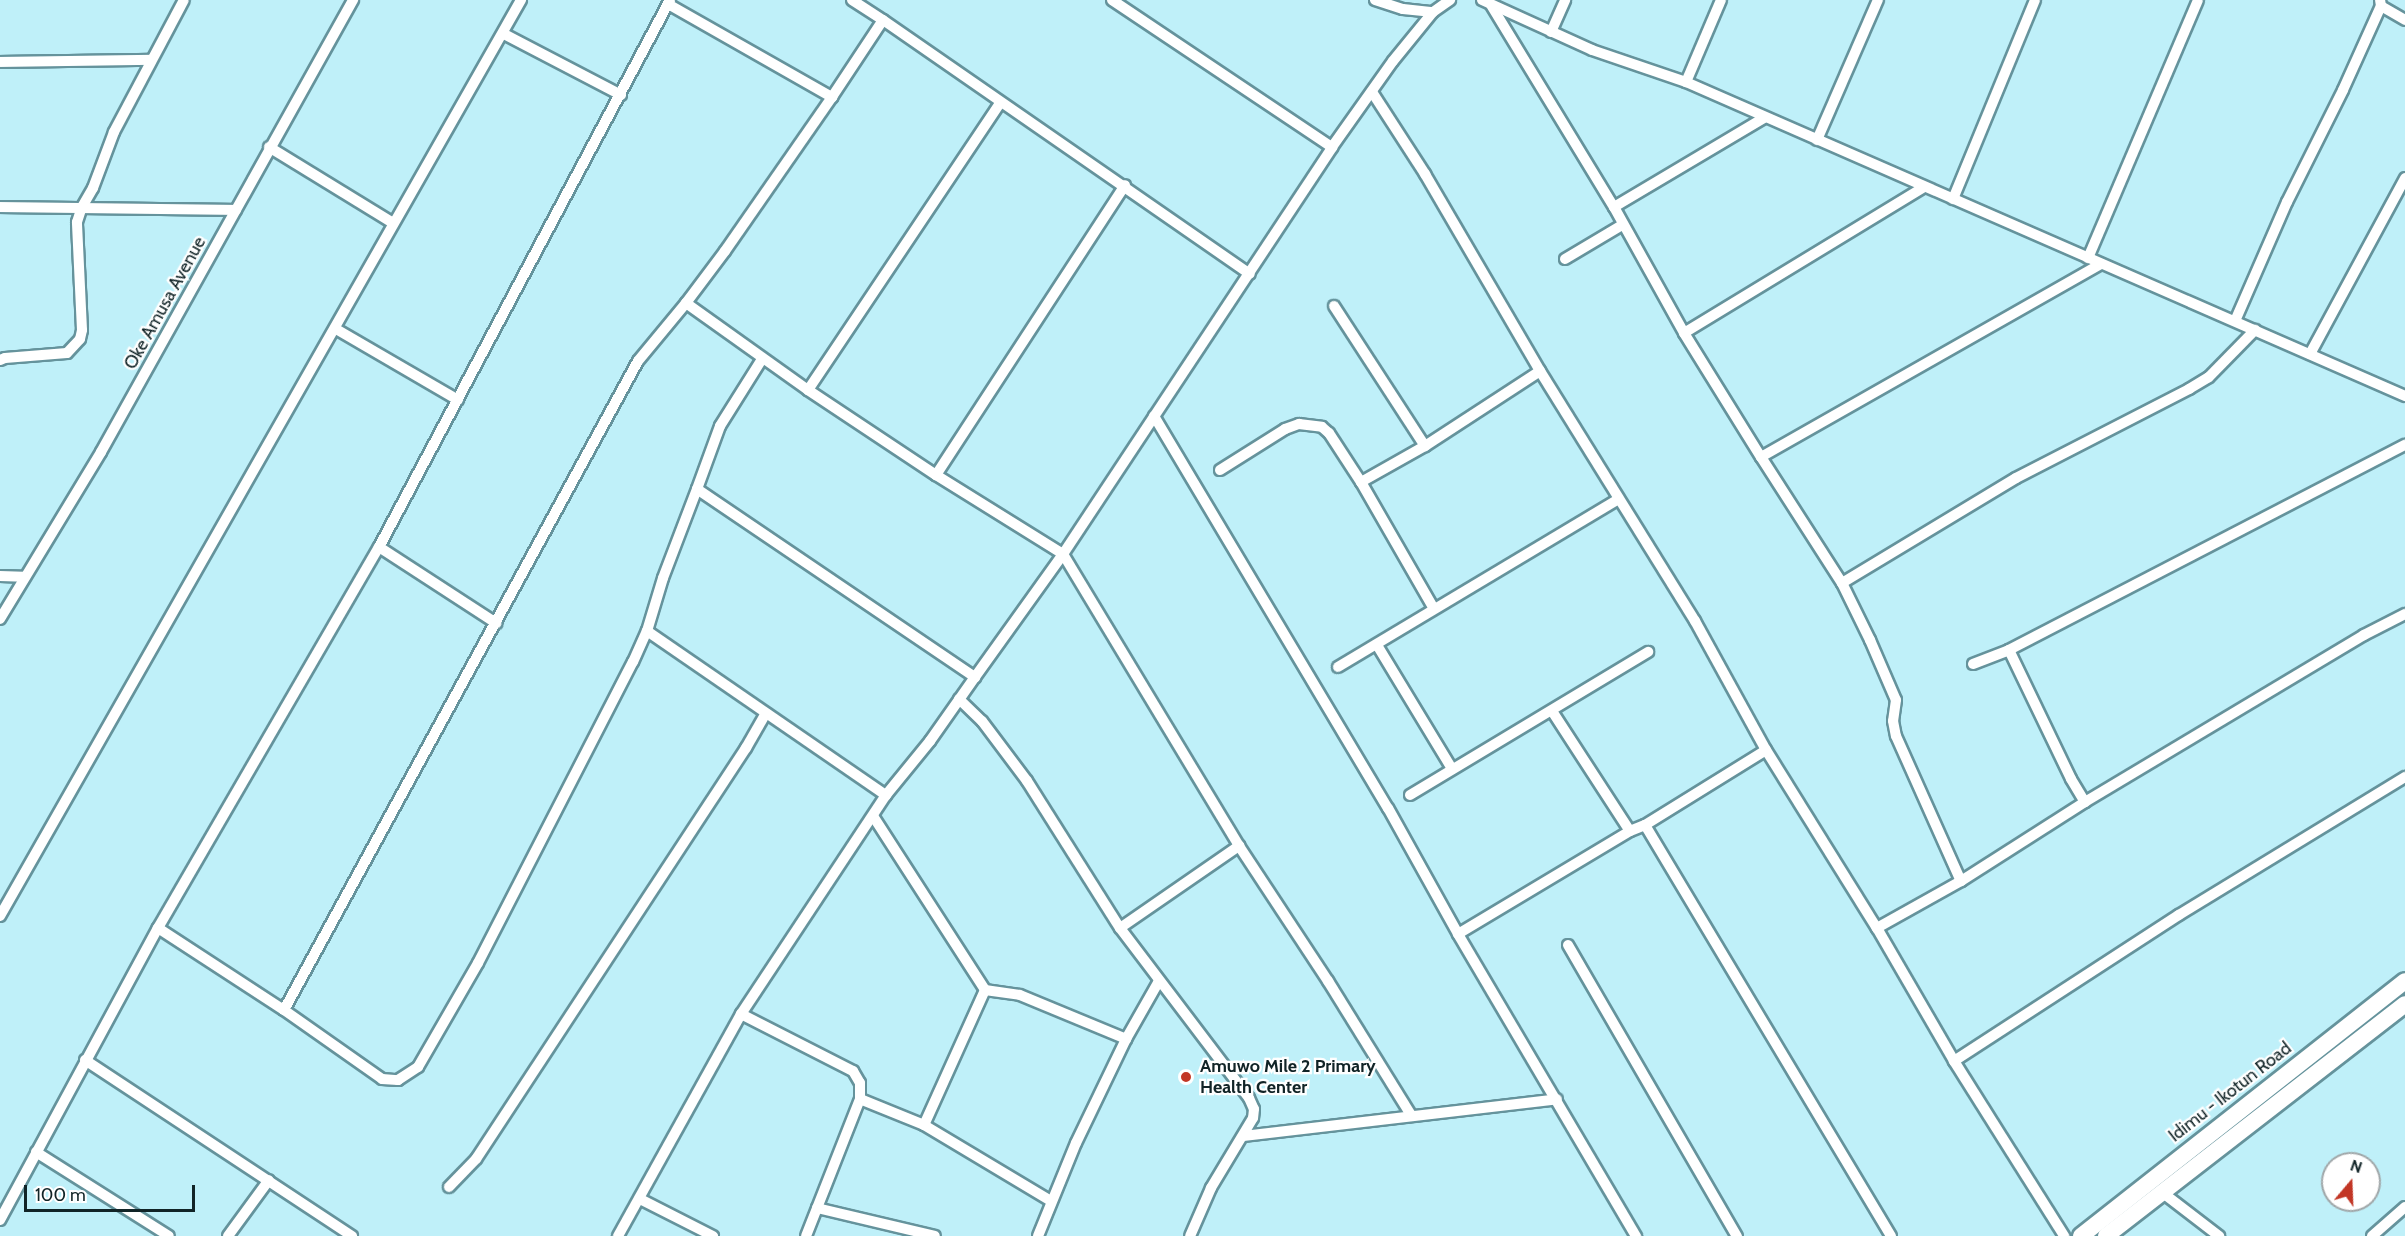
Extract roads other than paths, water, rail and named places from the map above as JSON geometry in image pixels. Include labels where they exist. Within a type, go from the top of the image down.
[{"type":"main road","name":"Idimu - Ikotun Road","points":[[2081,1236],[2405,981]]},
{"type":"main road","points":[[2106,1236],[2405,1004]]},
{"type":"street","points":[[0,360],[67,353],[80,339],[82,330],[77,222],[82,207],[93,188],[114,132],[150,60],[184,0]]},
{"type":"street","name":"Oke Amusa Avenue","points":[[0,619],[100,452],[353,0]]},
{"type":"street","points":[[0,916],[336,328],[393,223],[504,34],[521,0]]},
{"type":"street","points":[[852,0],[1000,103],[1125,185],[1250,274]]},
{"type":"street","points":[[1112,0],[1332,147]]},
{"type":"street","points":[[1375,0],[1411,5],[1433,12]]},
{"type":"street","points":[[618,1236],[741,1014],[886,795],[930,741],[1063,554],[1332,147],[1433,12],[1450,0]]},
{"type":"street","points":[[1551,32],[1565,0]]},
{"type":"street","points":[[1686,82],[1721,0]]},
{"type":"street","points":[[1817,140],[1878,0]]},
{"type":"street","points":[[1953,199],[2035,0]]},
{"type":"street","points":[[2088,258],[2198,0]]},
{"type":"street","points":[[0,1220],[158,928],[379,547],[669,2],[832,97]]},
{"type":"street","points":[[1487,2],[1592,50],[1686,82],[2405,396]]},
{"type":"street","points":[[1487,2],[1614,207],[1684,333],[1842,583],[1896,700],[1893,721],[1896,736],[1961,881]]},
{"type":"street","points":[[2235,321],[2287,202],[2343,90],[2381,3],[2405,20]]},
{"type":"street","points":[[284,1010],[638,361],[686,303],[832,97],[883,20]]},
{"type":"street","points":[[504,34],[621,95]]},
{"type":"street","points":[[0,62],[150,60]]},
{"type":"street","points":[[1372,92],[1425,174],[1540,371],[1695,621],[1766,750],[1877,928],[1954,1061],[2064,1236]]},
{"type":"street","points":[[808,390],[1000,103]]},
{"type":"street","points":[[1614,207],[1764,118]]},
{"type":"street","points":[[269,147],[393,223]]},
{"type":"street","points":[[2310,354],[2405,178]]},
{"type":"street","points":[[936,475],[1125,185]]},
{"type":"street","points":[[1684,333],[1924,187]]},
{"type":"street","points":[[0,207],[236,210]]},
{"type":"street","points":[[1565,259],[1622,225]]},
{"type":"street","points":[[1761,457],[2101,264]]},
{"type":"street","points":[[686,303],[808,390],[936,475],[1063,554],[1239,846],[1328,981],[1411,1115]]},
{"type":"street","points":[[1334,306],[1425,446]]},
{"type":"street","points":[[336,328],[458,400]]},
{"type":"street","points":[[1842,583],[2016,477],[2209,377],[2255,330]]},
{"type":"street","points":[[158,928],[284,1010],[382,1079],[398,1080],[418,1067],[478,963],[647,631],[663,578],[720,426],[762,359]]},
{"type":"street","points":[[1361,482],[1425,446],[1540,371]]},
{"type":"street","points":[[1154,416],[1388,808],[1458,934],[1636,1236]]},
{"type":"street","points":[[1220,471],[1285,429],[1299,424],[1322,427],[1329,433],[1361,482],[1434,609]]},
{"type":"street","points":[[1973,664],[2009,650],[2405,445]]},
{"type":"street","points":[[697,489],[975,677]]},
{"type":"street","points":[[1338,667],[1619,499]]},
{"type":"street","points":[[379,547],[496,623]]},
{"type":"street","points":[[0,576],[23,578]]},
{"type":"street","points":[[1877,928],[1961,881],[2085,801],[2364,635],[2405,614]]},
{"type":"street","points":[[647,631],[886,795]]},
{"type":"street","points":[[1377,645],[1452,769]]},
{"type":"street","points":[[2009,650],[2071,779],[2085,801]]},
{"type":"street","points":[[1410,795],[1648,652]]},
{"type":"street","points":[[959,699],[982,720],[1027,781],[1120,928],[1249,1098],[1254,1109],[1253,1118],[1244,1136],[1211,1188],[1190,1236]]},
{"type":"street","points":[[1552,711],[1630,831]]},
{"type":"street","points":[[449,1187],[476,1160],[746,748],[766,713]]},
{"type":"street","points":[[1458,934],[1630,831],[1645,825],[1766,750]]},
{"type":"street","points":[[1954,1061],[2179,915],[2405,777]]},
{"type":"street","points":[[873,816],[985,990],[1020,995],[1126,1039]]},
{"type":"street","points":[[1645,825],[1891,1236]]},
{"type":"street","points":[[1120,928],[1239,846]]},
{"type":"street","points":[[1568,945],[1737,1236]]},
{"type":"street","points":[[1038,1236],[1051,1201],[1126,1039],[1159,981]]},
{"type":"street","points":[[924,1125],[985,990]]},
{"type":"street","points":[[741,1014],[853,1071],[860,1083],[860,1099],[806,1236]]},
{"type":"street","points":[[85,1060],[352,1236]]},
{"type":"street","points":[[860,1099],[924,1125],[1051,1201]]},
{"type":"street","points":[[1244,1136],[1557,1099]]},
{"type":"street","points":[[36,1152],[169,1236]]},
{"type":"street","points":[[228,1236],[269,1180]]},
{"type":"street","points":[[2163,1193],[2218,1236]]},
{"type":"street","points":[[640,1199],[713,1236]]},
{"type":"street","points":[[2372,1236],[2405,1207]]},
{"type":"street","points":[[817,1208],[935,1236]]},
{"type":"place","name":"Amuwo Mile 2 Primary Health Center","points":[[1186,1077]]}]
